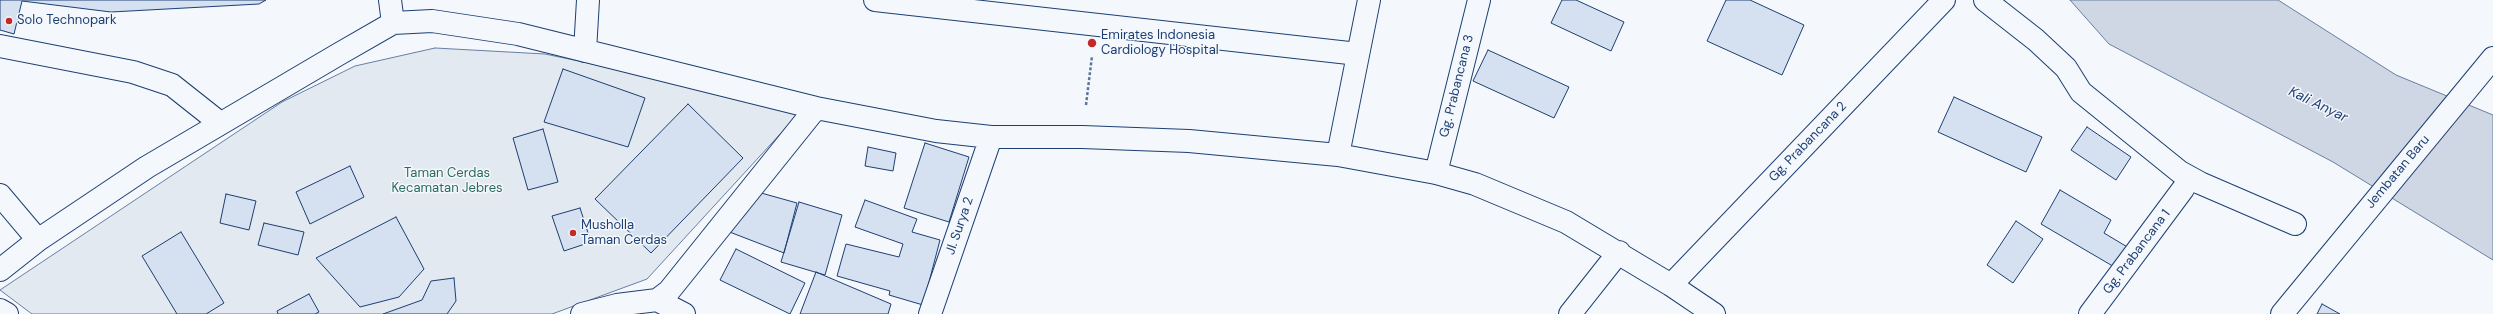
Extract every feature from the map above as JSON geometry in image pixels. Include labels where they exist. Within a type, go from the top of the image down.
[{"type":"street","points":[[390,0],[393,23]]},
{"type":"street","points":[[584,51],[588,0]]},
{"type":"street","points":[[1338,155],[1370,0]]},
{"type":"street","name":"Gg. Prabancana 3","points":[[1436,173],[1479,0]]},
{"type":"street","name":"Gg. Prabancana 2","points":[[1671,285],[1944,0]]},
{"type":"street","points":[[1986,0],[2036,40],[2066,68],[2087,97],[2180,172],[2200,183],[2295,224]]},
{"type":"street","points":[[885,1],[1358,54]]},
{"type":"street","points":[[0,270],[38,240],[147,166],[393,23],[432,21],[472,26],[584,51],[816,108],[936,131],[991,137],[1082,137],[1189,141],[1338,155],[1436,173],[1475,184],[1566,222],[1619,252],[1714,314]]},
{"type":"street","points":[[0,46],[133,72],[172,85],[220,123]]},
{"type":"street","name":"Jembatan Baru","points":[[2282,314],[2303,286],[2493,58]]},
{"type":"street","points":[[582,314],[617,305],[657,300],[669,291],[816,108]]},
{"type":"street","name":"Jl. Surya 2","points":[[930,314],[991,137]]},
{"type":"street","name":"Gg. Prabancana 1","points":[[2090,314],[2183,189]]},
{"type":"street","points":[[0,195],[38,240]]},
{"type":"street","points":[[1570,314],[1619,252]]},
{"type":"street","points":[[657,300],[684,314]]},
{"type":"street","points":[[0,310],[7,314]]},
{"type":"path","points":[[1082,137],[1095,25]]},
{"type":"green space","name":"Taman Cerdas Kecamatan Jebres","points":[[435,48],[545,54],[804,108],[647,279],[552,314],[32,314],[0,290],[282,102],[355,66]]},
{"type":"water","name":"Kali Anyar","points":[[2070,0],[2278,0],[2396,75],[2493,115],[2493,260],[2333,162],[2109,44]]},
{"type":"building","name":"Solo Technopark","points":[[0,0],[266,0],[259,4],[111,12],[22,1],[14,34],[0,30]]},
{"type":"building","points":[[1562,0],[1576,0],[1624,22],[1611,51],[1551,23]]},
{"type":"building","points":[[1726,0],[1750,0],[1804,25],[1782,75],[1707,41]]},
{"type":"building","points":[[1488,50],[1569,87],[1554,118],[1473,81]]},
{"type":"building","points":[[563,69],[645,98],[628,147],[544,122]]},
{"type":"building","points":[[1954,97],[2042,137],[2026,172],[1938,132]]},
{"type":"building","points":[[688,104],[743,158],[651,253],[595,199]]},
{"type":"building","points":[[2087,127],[2131,157],[2116,180],[2071,150]]},
{"type":"building","points":[[543,129],[558,182],[528,190],[513,138]]},
{"type":"building","points":[[925,143],[969,157],[949,222],[904,208]]},
{"type":"building","points":[[868,147],[896,153],[893,171],[865,166]]},
{"type":"building","points":[[350,166],[364,197],[310,224],[296,192]]},
{"type":"building","points":[[2060,190],[2111,220],[2104,233],[2129,248],[2116,268],[2041,224]]},
{"type":"building","points":[[754,191],[797,203],[784,253],[727,231]]},
{"type":"building","points":[[226,194],[256,201],[249,230],[220,223]]},
{"type":"building","points":[[865,200],[917,219],[912,232],[940,240],[923,305],[889,295],[890,291],[837,276],[846,244],[899,257],[903,244],[855,227]]},
{"type":"building","points":[[799,202],[842,215],[825,275],[781,262]]},
{"type":"building","points":[[580,208],[591,242],[564,251],[552,216]]},
{"type":"building","points":[[396,217],[424,269],[399,297],[360,307],[316,258]]},
{"type":"building","points":[[2016,221],[2043,239],[2013,283],[1987,265]]},
{"type":"building","points":[[264,223],[304,232],[298,255],[258,245]]},
{"type":"building","points":[[181,232],[224,303],[206,314],[177,314],[142,256]]},
{"type":"building","points":[[736,249],[805,283],[790,314],[720,280]]},
{"type":"building","points":[[816,272],[891,304],[888,314],[800,314]]},
{"type":"building","points":[[454,278],[456,301],[447,314],[383,314],[422,300],[431,281]]},
{"type":"building","points":[[309,294],[319,312],[315,314],[278,314],[277,311]]},
{"type":"building","points":[[2322,304],[2340,314],[2317,314]]},
{"type":"place","name":"Solo Technopark","points":[[9,21]]},
{"type":"place","name":"Emirates Indonesia Cardiology Hospital","points":[[1092,43]]},
{"type":"place","name":"Musholla Taman Cerdas","points":[[573,233]]}]
